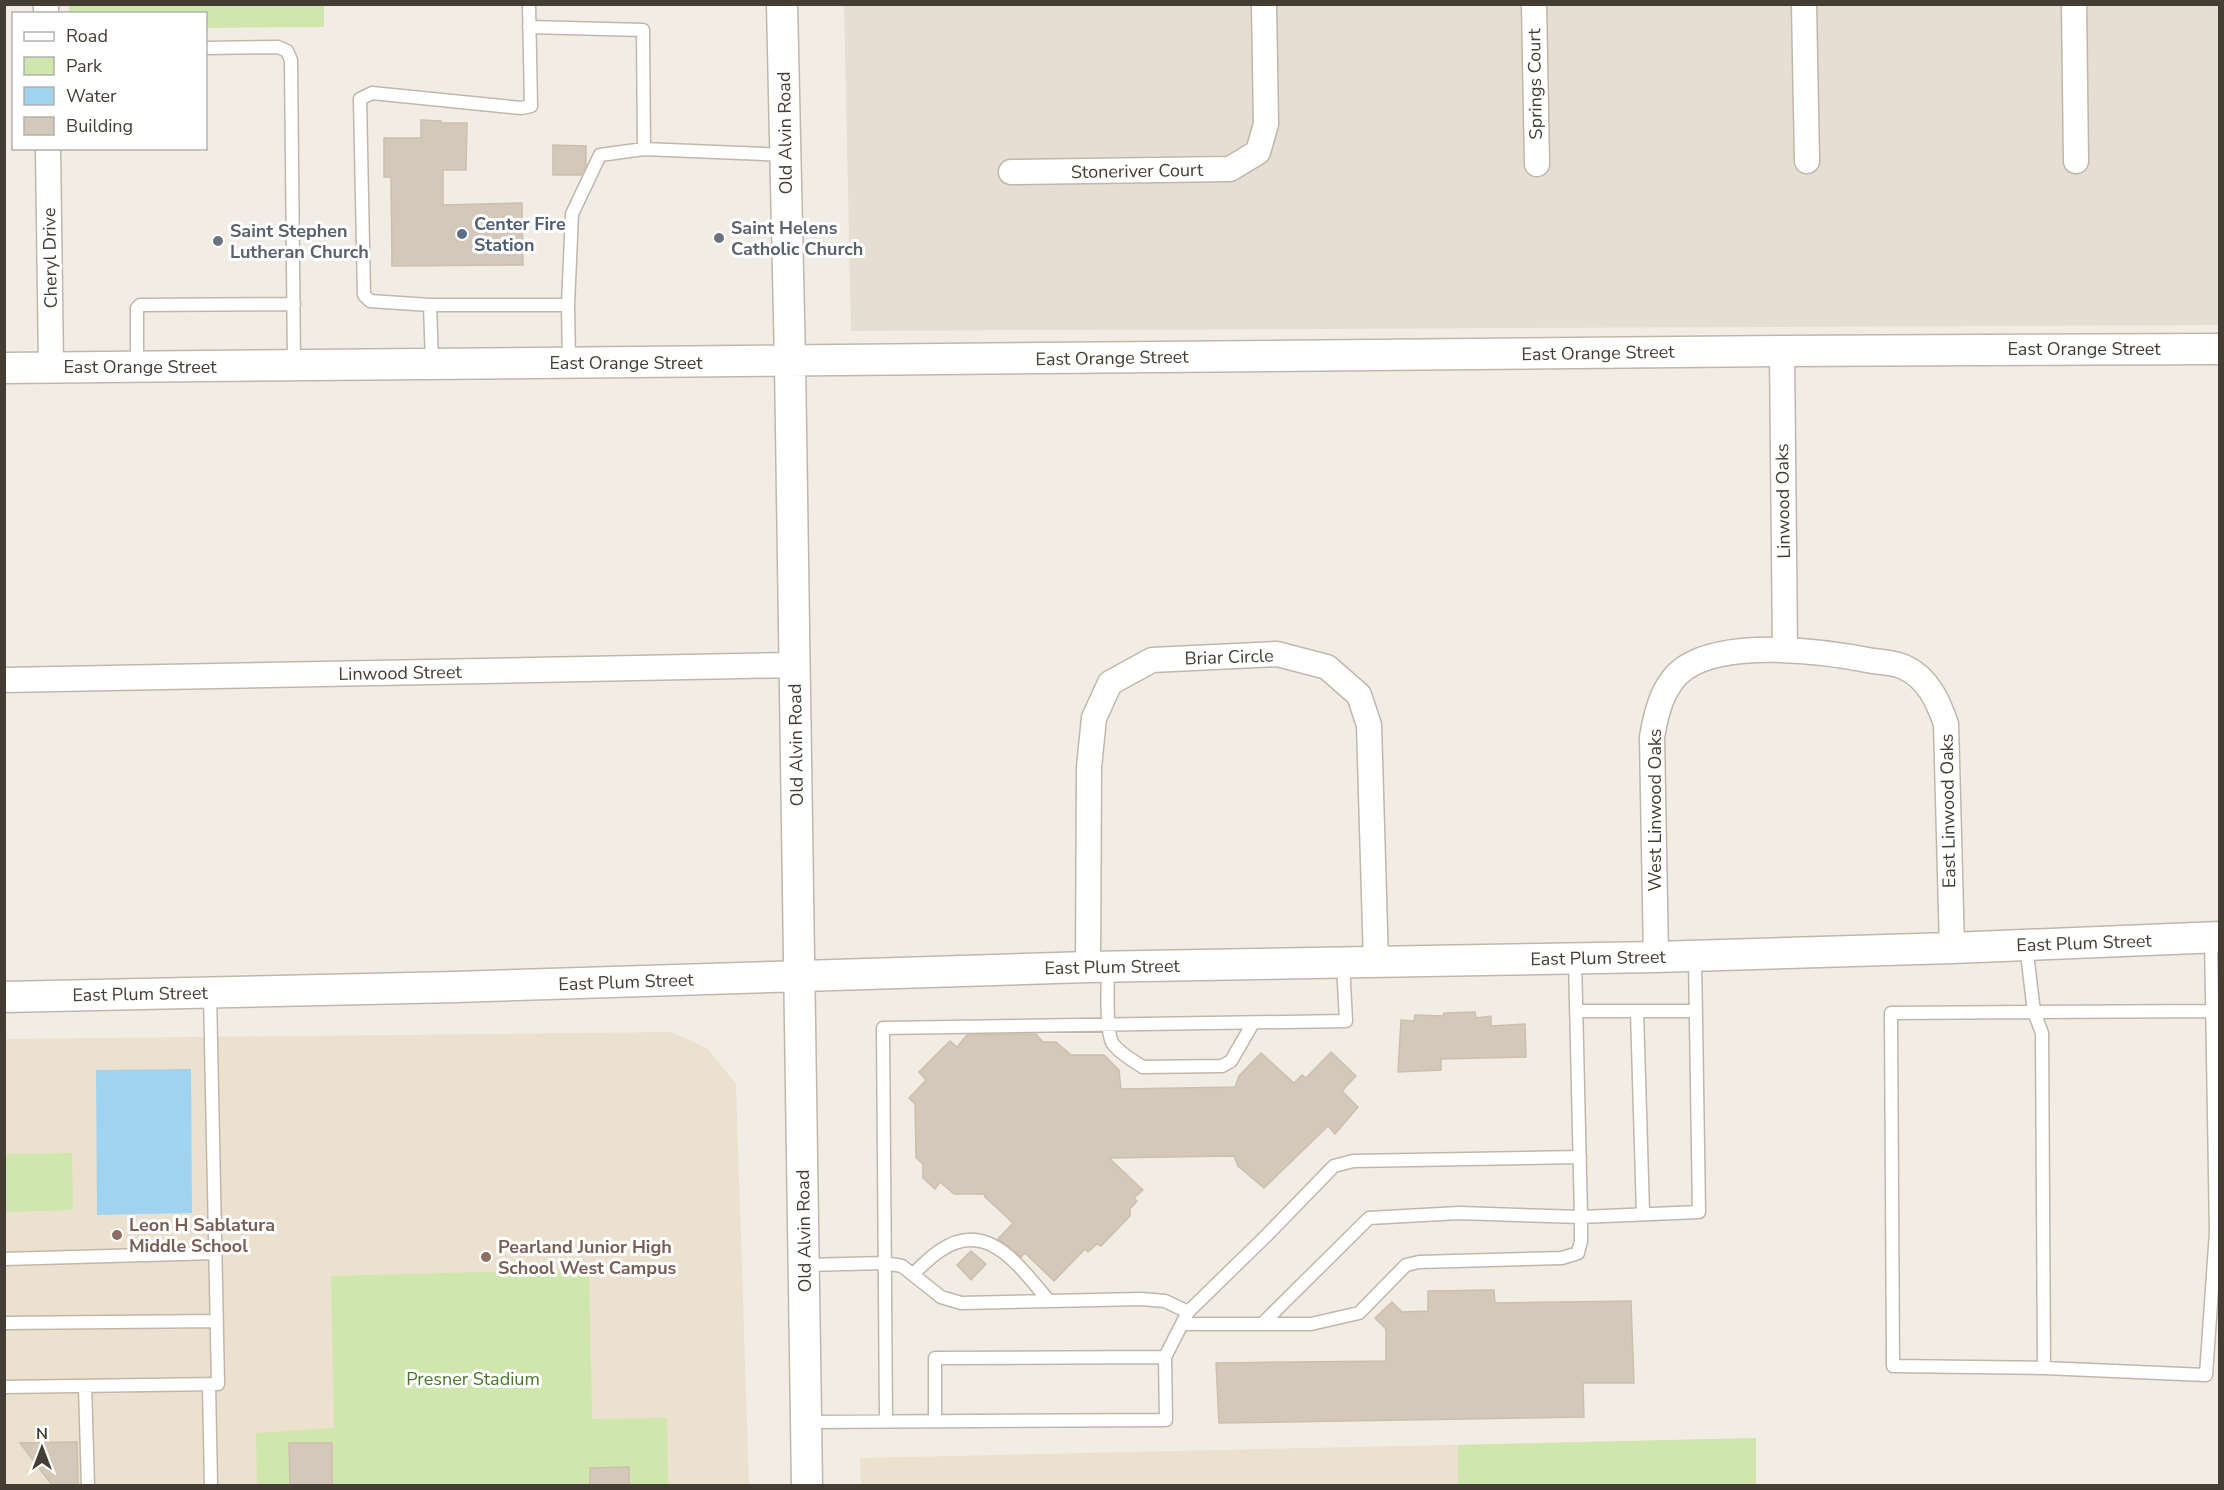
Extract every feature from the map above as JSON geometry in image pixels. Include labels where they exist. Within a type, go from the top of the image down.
[{"type":"street","name":"Old Alvin Road","points":[[782,4],[790,362],[807,1485]]},
{"type":"street","name":"Stoneriver Court","points":[[1011,172],[1230,170],[1258,152],[1266,124],[1264,4]]},
{"type":"street","name":"Springs Court","points":[[1533,4],[1537,164]]},
{"type":"street","points":[[1804,4],[1807,161]]},
{"type":"street","points":[[2074,4],[2076,161]]},
{"type":"street","name":"Cheryl Drive","points":[[48,150],[51,368]]},
{"type":"street","name":"East Orange Street","points":[[4,368],[2220,349]]},
{"type":"street","name":"Linwood Oaks","points":[[1782,351],[1785,650]]},
{"type":"street","name":"East Linwood Oaks","points":[[1785,650],[1846,655],[1904,667],[1926,682],[1939,702],[1946,724],[1952,948]]},
{"type":"street","name":"West Linwood Oaks","points":[[1656,957],[1652,736],[1656,713],[1665,693],[1684,669],[1702,660],[1730,652],[1785,650]]},
{"type":"street","name":"Briar Circle","points":[[1098,967],[1089,767],[1094,718],[1110,683],[1152,660],[1277,654],[1327,667],[1359,695],[1369,725],[1376,963]]},
{"type":"street","name":"Linwood Street","points":[[4,680],[795,665]]},
{"type":"street","name":"East Plum Street","points":[[4,997],[455,987],[1098,967],[1656,957],[2215,938]]},
{"type":"lane","points":[[529,4],[531,106],[521,108],[372,93],[360,99],[364,296],[370,301],[430,305],[568,305]]},
{"type":"lane","points":[[529,27],[643,30],[644,149]]},
{"type":"lane","points":[[207,48],[278,47],[287,51],[291,60],[294,365]]},
{"type":"lane","points":[[569,364],[568,305],[572,214],[600,155],[644,149],[785,155]]},
{"type":"lane","points":[[137,367],[137,309],[140,305],[294,304]]},
{"type":"lane","points":[[430,305],[432,365]]},
{"type":"lane","points":[[2212,1011],[1891,1013],[1893,1366],[2044,1368],[2206,1375],[2216,1232],[2212,1011],[2215,938]]},
{"type":"lane","points":[[2026,945],[2034,1012],[2042,1033],[2044,1368]]},
{"type":"lane","points":[[1262,1324],[1369,1218],[1459,1213],[1581,1217],[1700,1212],[1695,955]]},
{"type":"lane","points":[[1182,1324],[1311,1324],[1359,1313],[1406,1265],[1419,1262],[1562,1258],[1578,1253],[1581,1241],[1581,1217],[1575,958]]},
{"type":"lane","points":[[886,1421],[883,1028],[1346,1021],[1343,964]]},
{"type":"lane","points":[[1098,967],[1112,1043],[1132,1061],[1143,1067],[1222,1066],[1231,1061],[1253,1023]]},
{"type":"lane","points":[[4,1387],[218,1384],[210,993]]},
{"type":"lane","points":[[1577,1011],[1695,1011]]},
{"type":"lane","points":[[1637,1011],[1643,1213]]},
{"type":"lane","points":[[807,1422],[1166,1420],[1165,1357],[1188,1312],[1334,1166],[1353,1161],[1580,1157]]},
{"type":"lane","points":[[913,1275],[940,1250],[954,1243],[972,1239],[986,1242],[1007,1253],[1049,1301]]},
{"type":"lane","points":[[4,1259],[215,1253]]},
{"type":"lane","points":[[805,1265],[885,1263],[902,1266],[941,1297],[961,1303],[1165,1301],[1188,1312]]},
{"type":"lane","points":[[4,1323],[217,1321]]},
{"type":"lane","points":[[935,1421],[935,1358],[1165,1357]]},
{"type":"lane","points":[[208,1384],[211,1485]]},
{"type":"lane","points":[[85,1386],[88,1485]]},
{"type":"shaded area","points":[[844,5],[2219,5],[2219,325],[851,331]]},
{"type":"shaded area","name":"Pearland Junior High School West Campus","points":[[671,1032],[707,1048],[736,1084],[749,1485],[5,1485],[4,1039]]},
{"type":"shaded area","points":[[1756,1438],[1756,1485],[861,1486],[860,1458]]},
{"type":"green space","points":[[69,5],[324,5],[324,27],[207,28],[207,12],[69,12]]},
{"type":"green space","points":[[72,1153],[73,1210],[5,1212],[5,1154]]},
{"type":"green space","name":"Presner Stadium","points":[[589,1269],[592,1419],[667,1418],[668,1485],[257,1485],[256,1433],[334,1428],[331,1276]]},
{"type":"green space","points":[[1756,1438],[1756,1485],[1458,1485],[1458,1445]]},
{"type":"water","points":[[191,1069],[192,1213],[97,1215],[96,1070]]},
{"type":"building","points":[[421,120],[467,123],[466,170],[443,170],[443,205],[522,203],[523,265],[392,266],[391,177],[384,177],[384,138],[421,138]]},
{"type":"building","points":[[553,145],[586,146],[586,166],[581,175],[553,175]]},
{"type":"building","points":[[1475,1012],[1476,1018],[1491,1016],[1491,1026],[1525,1024],[1526,1057],[1441,1059],[1441,1070],[1398,1072],[1401,1020],[1414,1021],[1415,1015],[1443,1016],[1444,1013]]},
{"type":"building","points":[[1036,1034],[1043,1042],[1056,1042],[1071,1055],[1104,1055],[1119,1070],[1121,1089],[1235,1087],[1239,1076],[1261,1053],[1294,1083],[1302,1075],[1306,1078],[1331,1052],[1356,1076],[1342,1091],[1358,1107],[1335,1134],[1328,1126],[1264,1188],[1238,1166],[1234,1156],[1109,1158],[1143,1190],[1134,1198],[1137,1201],[1130,1209],[1130,1216],[1101,1246],[1097,1244],[1088,1252],[1085,1249],[1054,1281],[1025,1253],[1021,1257],[998,1239],[1013,1223],[984,1194],[954,1194],[940,1182],[935,1189],[923,1178],[923,1164],[916,1158],[915,1104],[909,1098],[926,1080],[919,1072],[950,1041],[957,1047],[967,1035]]},
{"type":"building","points":[[971,1251],[986,1264],[971,1280],[957,1265]]},
{"type":"building","points":[[1494,1290],[1495,1303],[1631,1301],[1634,1383],[1583,1383],[1584,1417],[1219,1423],[1216,1363],[1386,1361],[1386,1329],[1375,1318],[1392,1302],[1402,1312],[1428,1311],[1428,1291]]},
{"type":"building","points":[[77,1442],[78,1485],[52,1485],[20,1443]]},
{"type":"building","points":[[289,1443],[332,1443],[332,1485],[290,1485]]},
{"type":"building","points":[[629,1467],[629,1485],[590,1485],[590,1468]]},
{"type":"place","name":"Center Fire Station","points":[[462,234]]},
{"type":"place","name":"Saint Helens Catholic Church","points":[[719,238]]},
{"type":"place","name":"Saint Stephen Lutheran Church","points":[[218,241]]},
{"type":"place","name":"Leon H Sablatura Middle School","points":[[117,1235]]},
{"type":"place","name":"Pearland Junior High School West Campus","points":[[486,1257]]}]
